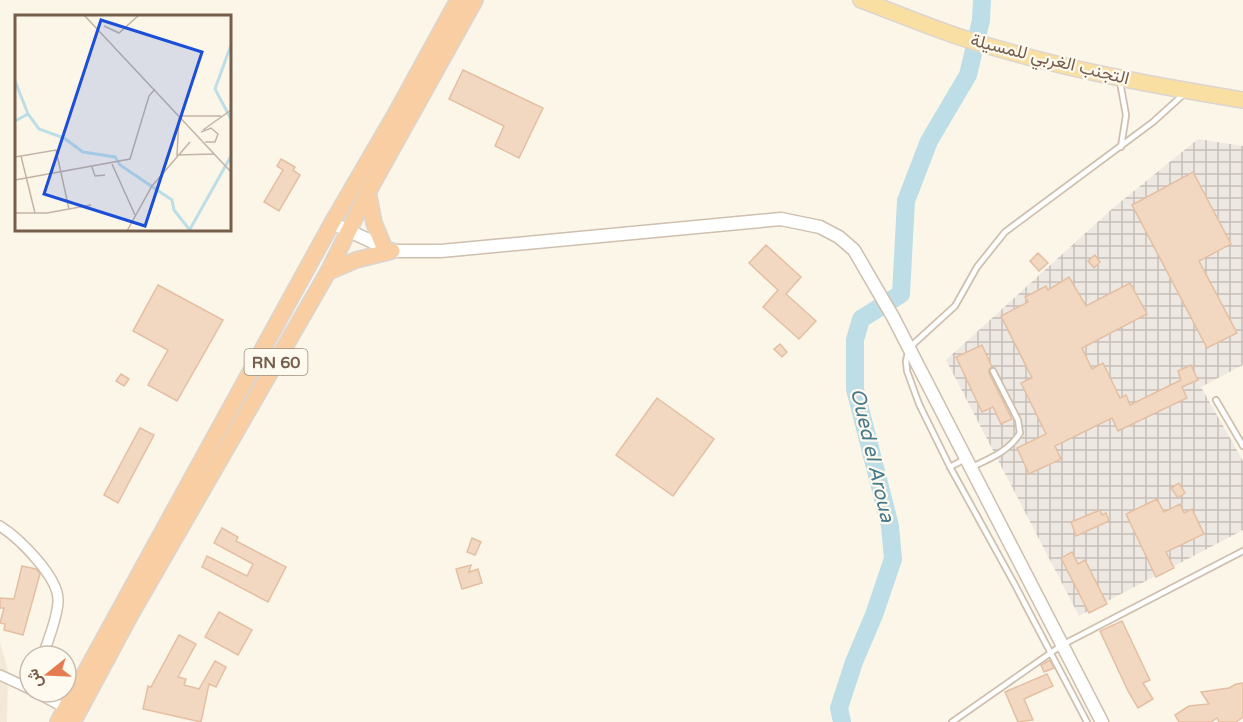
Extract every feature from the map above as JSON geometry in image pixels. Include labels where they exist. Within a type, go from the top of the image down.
[{"type":"highway","name":"RN 60","points":[[65,717],[332,223],[458,0]]},
{"type":"highway","name":"RN 60","points":[[65,717],[137,604],[328,272],[368,192],[475,0]]},
{"type":"highway","points":[[466,16],[486,0]]},
{"type":"highway","points":[[328,272],[388,249],[374,223],[368,192]]},
{"type":"main road","name":"التجنب الغربي للمسيلة","points":[[861,0],[967,39],[1011,52],[1119,77],[1243,100]]},
{"type":"street","points":[[332,223],[388,249],[441,251],[781,219],[820,227],[839,237],[854,250],[893,317],[1102,722]]},
{"type":"street","points":[[0,526],[14,536],[51,578],[57,590],[58,604],[46,644]]},
{"type":"street","points":[[0,675],[18,683]]},
{"type":"street","points":[[49,704],[65,717]]},
{"type":"lane","points":[[1119,77],[1126,115],[1121,147]]},
{"type":"lane","points":[[1087,722],[950,467],[919,404],[907,371],[906,361],[909,348],[954,306],[977,267],[1005,232],[1154,122],[1187,91]]},
{"type":"lane","points":[[950,467],[1005,451],[1015,443],[1020,433],[1018,420],[993,371]]},
{"type":"lane","points":[[1216,400],[1243,447]]},
{"type":"lane","points":[[983,527],[996,519]]},
{"type":"lane","points":[[952,722],[1062,645],[1243,551]]},
{"type":"shaded area","points":[[1198,139],[1243,146],[1243,365],[1201,387],[1243,461],[1243,530],[1079,616],[946,360],[1113,208]]},
{"type":"shaded area","points":[[0,642],[8,671],[7,722],[0,722]]},
{"type":"building","points":[[463,70],[543,108],[519,158],[495,146],[504,126],[449,99]]},
{"type":"building","points":[[281,159],[295,167],[293,170],[300,175],[279,211],[264,202],[283,170],[277,166]]},
{"type":"building","points":[[1193,172],[1231,244],[1199,261],[1237,333],[1207,348],[1132,205]]},
{"type":"building","points":[[766,245],[801,277],[786,294],[816,321],[799,339],[763,307],[778,290],[749,263]]},
{"type":"building","points":[[1038,253],[1048,263],[1039,271],[1030,261]]},
{"type":"building","points":[[1095,255],[1100,262],[1094,268],[1088,261]]},
{"type":"building","points":[[1069,277],[1086,306],[1130,283],[1147,314],[1082,348],[1092,369],[1103,363],[1120,398],[1126,395],[1130,405],[1181,380],[1178,371],[1191,365],[1198,380],[1182,387],[1187,398],[1118,431],[1112,418],[1055,446],[1061,459],[1029,474],[1017,448],[1046,434],[1021,383],[1032,378],[1001,316],[1028,302],[1025,297],[1046,286],[1048,290]]},
{"type":"building","points":[[158,285],[223,320],[177,401],[148,385],[168,350],[133,331]]},
{"type":"building","points":[[780,344],[787,352],[782,357],[774,349]]},
{"type":"building","points":[[982,345],[992,367],[989,373],[1012,419],[1001,424],[993,407],[982,412],[956,357]]},
{"type":"building","points":[[121,374],[129,379],[124,386],[116,381]]},
{"type":"building","points":[[657,398],[714,439],[673,496],[616,455]]},
{"type":"building","points":[[140,428],[154,435],[118,503],[104,495]]},
{"type":"building","points":[[1179,483],[1185,493],[1178,498],[1171,488]]},
{"type":"building","points":[[1157,499],[1164,512],[1180,504],[1184,513],[1192,509],[1204,534],[1166,552],[1174,568],[1156,577],[1126,514]]},
{"type":"building","points":[[1100,510],[1102,515],[1106,513],[1109,521],[1076,536],[1071,522]]},
{"type":"building","points":[[222,528],[238,537],[236,541],[286,567],[268,602],[202,567],[207,556],[247,576],[253,564],[214,543]]},
{"type":"building","points":[[472,538],[481,542],[475,555],[467,552]]},
{"type":"building","points":[[1072,552],[1078,564],[1085,560],[1107,604],[1089,613],[1061,558]]},
{"type":"building","points":[[471,565],[469,572],[478,569],[482,583],[462,589],[456,569]]},
{"type":"building","points":[[22,566],[36,569],[40,574],[23,635],[4,630],[5,624],[0,623],[4,608],[0,608],[0,598],[14,599]]},
{"type":"building","points":[[219,612],[252,630],[238,655],[205,637]]},
{"type":"building","points":[[1122,621],[1150,680],[1143,683],[1153,699],[1138,708],[1100,631]]},
{"type":"building","points":[[179,635],[196,644],[178,677],[186,679],[184,685],[199,689],[215,661],[226,667],[216,687],[209,684],[201,722],[143,709],[148,686],[151,687]]},
{"type":"building","points":[[1050,660],[1054,668],[1044,672],[1041,665]]},
{"type":"building","points":[[1047,674],[1053,686],[1024,699],[1033,720],[1018,722],[1005,692]]},
{"type":"building","points":[[1243,683],[1243,717],[1236,722],[1219,722],[1217,718],[1211,722],[1179,722],[1175,715],[1189,706],[1209,704],[1201,692],[1229,688]]},
{"type":"waterway","name":"Oued el Aroua","points":[[842,722],[839,708],[893,559],[890,526],[855,389],[855,340],[861,319],[901,294],[906,201],[929,141],[968,75],[981,20],[982,0]]}]
